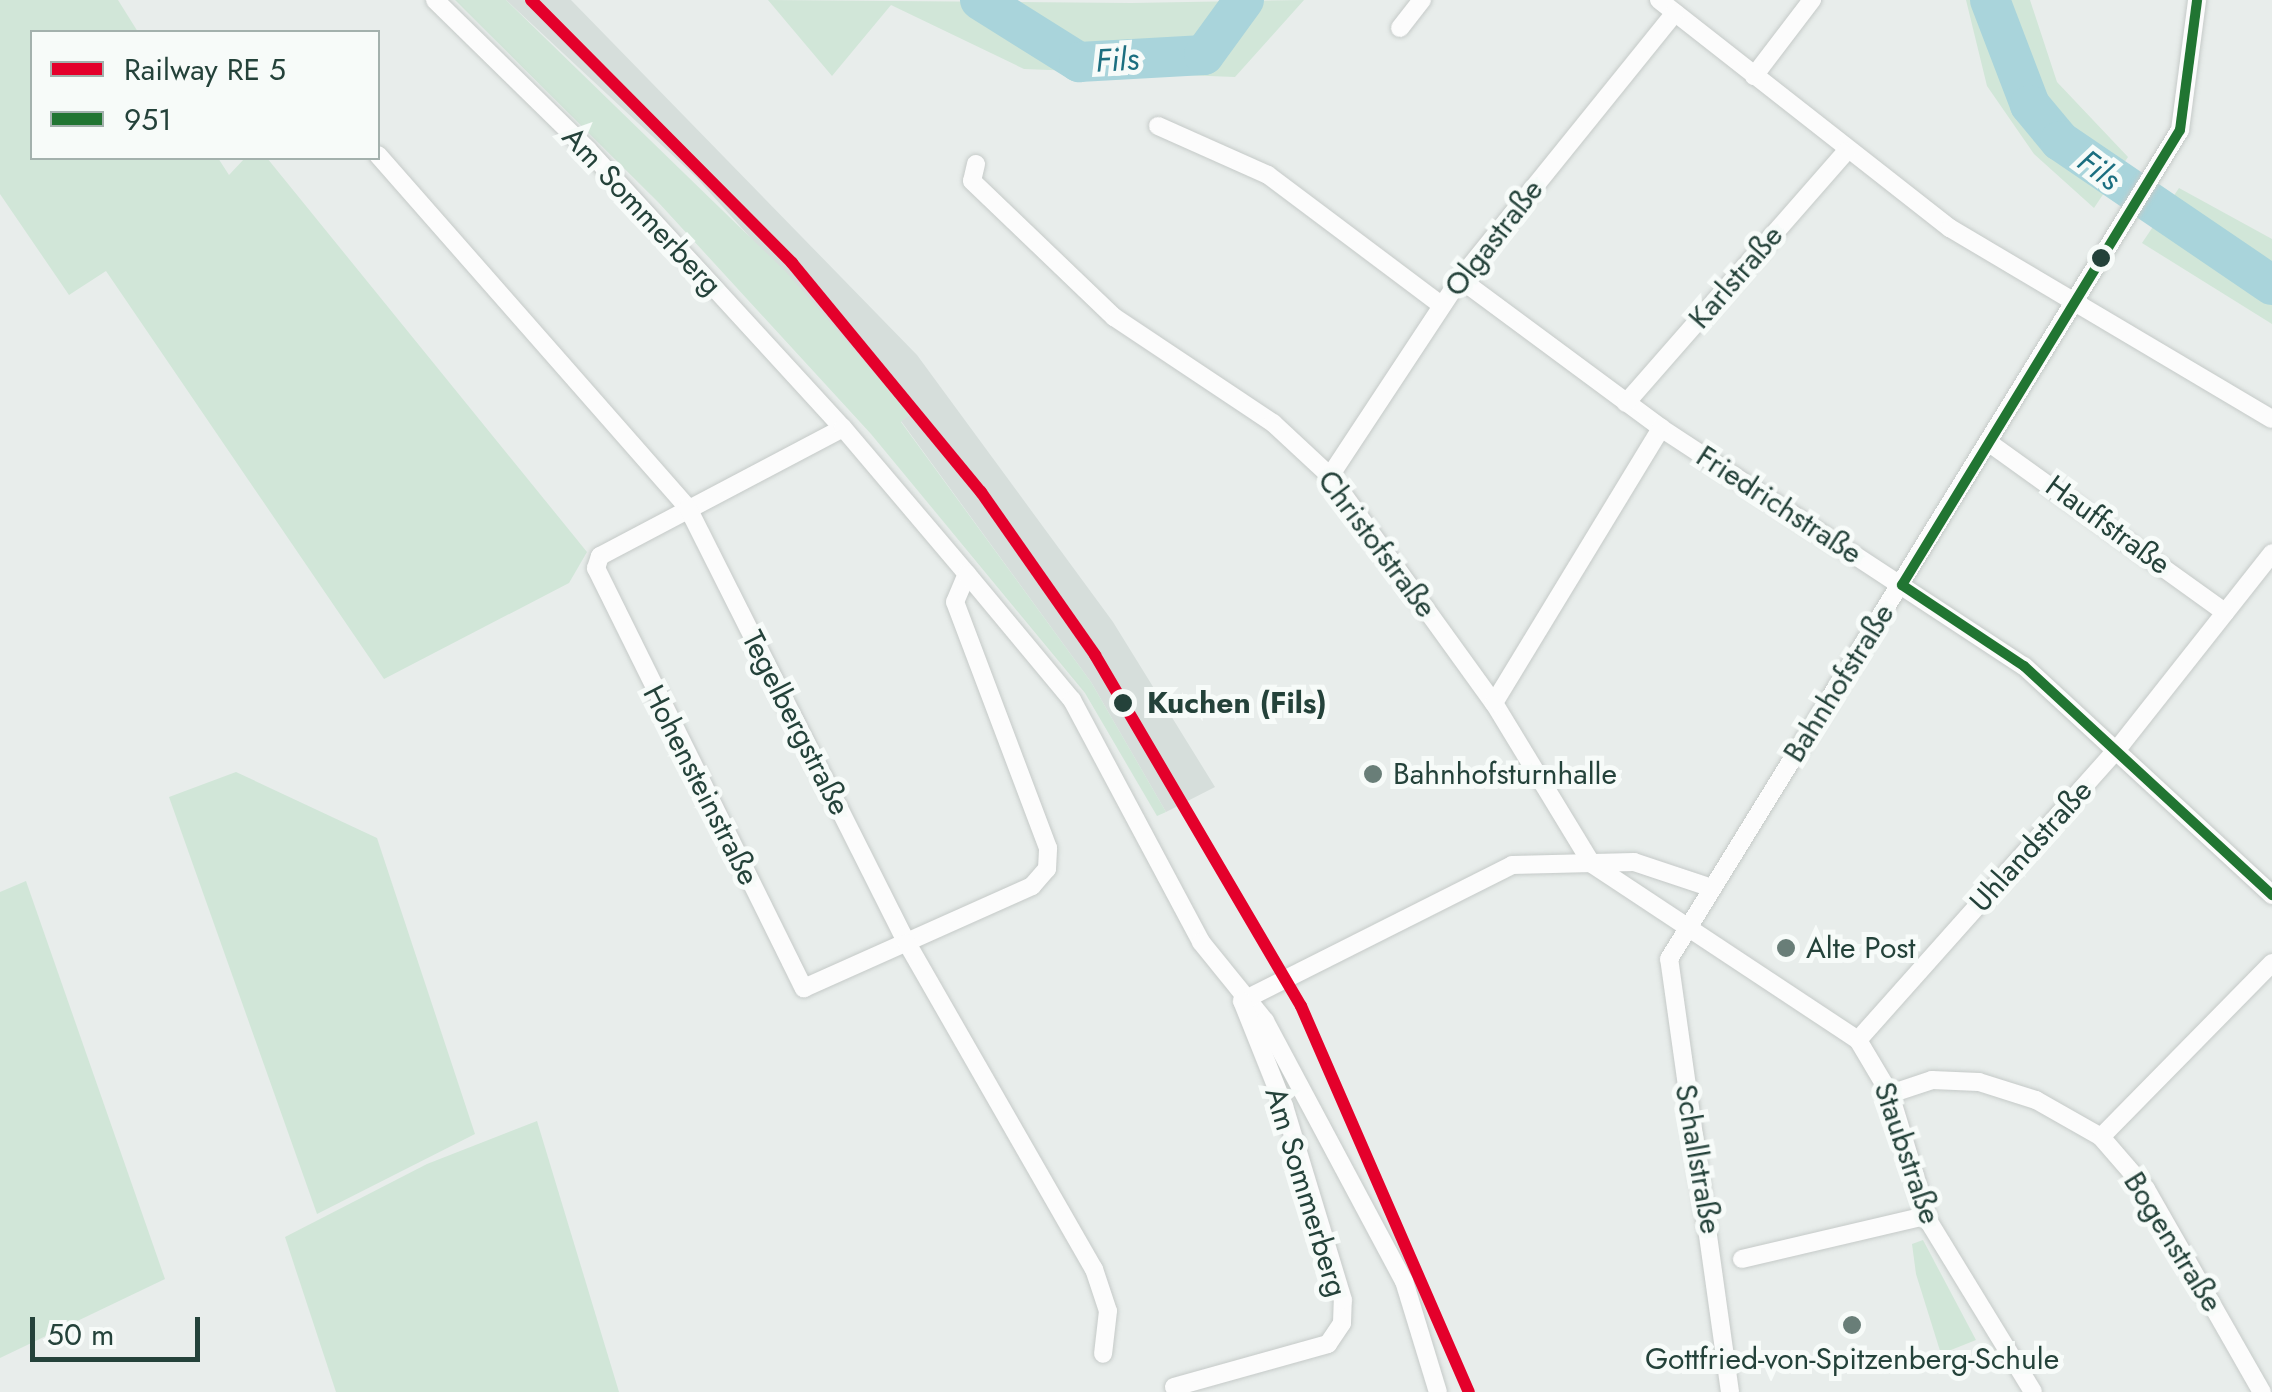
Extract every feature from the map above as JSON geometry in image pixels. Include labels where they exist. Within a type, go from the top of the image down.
[{"type":"street","name":"Am Sommerberg","points":[[435,0],[588,150],[842,428],[1072,700],[1242,1001],[1284,1106],[1343,1300],[1342,1323],[1328,1344],[1174,1387]]},
{"type":"street","points":[[1400,28],[1422,0]]},
{"type":"street","points":[[1659,0],[1846,152],[2075,303],[2110,315],[2272,419]]},
{"type":"street","points":[[1754,76],[1812,0]]},
{"type":"street","name":"Bahnhofstraße","points":[[1682,930],[1902,585],[2163,160],[2188,102],[2197,0]]},
{"type":"street","name":"Olgastraße","points":[[1330,476],[1460,279],[1675,13]]},
{"type":"street","points":[[1158,126],[1268,175],[1441,305]]},
{"type":"street","name":"Karlstraße","points":[[1626,403],[1846,152]]},
{"type":"street","name":"Tegelbergstraße","points":[[380,157],[688,508],[907,943],[1094,1269],[1108,1311],[1103,1354]]},
{"type":"street","name":"Christofstraße","points":[[976,164],[972,181],[1114,317],[1273,423],[1330,476],[1494,703],[1592,864]]},
{"type":"street","name":"Friedrichstraße","points":[[1460,279],[1661,428],[2024,666],[2119,746],[2272,896]]},
{"type":"street","points":[[688,508],[842,428]]},
{"type":"street","points":[[1494,703],[1661,428]]},
{"type":"street","name":"Hauffstraße","points":[[1988,442],[2226,612]]},
{"type":"street","name":"Hohensteinstraße","points":[[688,508],[600,556],[598,582],[804,988],[907,943]]},
{"type":"street","name":"Uhlandstraße","points":[[1858,1040],[2119,746],[2272,553]]},
{"type":"street","points":[[907,943],[1032,886],[1048,869],[1048,848],[955,602],[967,574]]},
{"type":"street","points":[[1242,1001],[1469,880],[1512,865],[1634,862],[1710,887]]},
{"type":"street","points":[[1592,864],[1682,930]]},
{"type":"street","name":"Staubstraße","points":[[1682,930],[1858,1040],[1890,1094],[1926,1216],[2033,1392]]},
{"type":"street","name":"Schallstraße","points":[[1682,930],[1668,974],[1730,1392]]},
{"type":"street","points":[[2101,1138],[2272,963]]},
{"type":"street","name":"Am Sommerberg","points":[[1242,1001],[1266,1022],[1404,1281],[1438,1392]]},
{"type":"street","name":"Bogenstraße","points":[[1890,1094],[1932,1080],[1979,1082],[2036,1100],[2101,1138],[2146,1189],[2262,1392]]},
{"type":"street","points":[[1742,1259],[1926,1216]]},
{"type":"shaded area","points":[[506,0],[571,0],[917,355],[1113,622],[1215,787],[1166,812],[1091,682],[901,421],[909,415],[696,177]]},
{"type":"green space","points":[[0,0],[118,0],[137,30],[30,30],[30,160],[219,160],[229,175],[243,160],[269,160],[587,552],[569,583],[384,679],[106,271],[69,295],[0,194]]},
{"type":"green space","points":[[455,0],[506,0],[786,272],[910,414],[901,422],[1091,682],[1166,812],[1157,816],[1085,693],[871,434],[658,202]]},
{"type":"green space","points":[[768,0],[1304,0],[1235,77],[1024,69],[891,5],[832,76]]},
{"type":"green space","points":[[1966,0],[2030,0],[2057,82],[2128,157],[2094,208],[2034,154],[1987,86]]},
{"type":"green space","points":[[2179,188],[2272,239],[2272,324],[2142,243]]},
{"type":"green space","points":[[236,772],[377,838],[475,1134],[317,1214],[169,797]]},
{"type":"green space","points":[[26,881],[165,1279],[0,1358],[0,892]]},
{"type":"green space","points":[[537,1121],[619,1392],[336,1392],[285,1237],[427,1164]]},
{"type":"green space","points":[[1923,1240],[1976,1340],[1941,1354],[1916,1274],[1912,1244]]},
{"type":"waterway","name":"Fils","points":[[980,0],[1079,62],[1204,55],[1244,0]]},
{"type":"waterway","name":"Fils","points":[[1990,0],[2030,105],[2060,141],[2272,285]]},
{"type":"transit line","points":[[531,0],[792,263],[981,492],[1095,655],[1301,1006],[1469,1392]]},
{"type":"transit line","name":"951","points":[[1902,585],[2180,130],[2197,0]]},
{"type":"transit line","name":"951","points":[[1902,585],[2024,666],[2272,895]]},
{"type":"place","name":"Kuchen (Fils)","points":[[1123,703]]},
{"type":"place","name":"Bahnhofsturnhalle","points":[[1373,774]]},
{"type":"place","name":"Alte Post","points":[[1786,948]]},
{"type":"place","name":"Gottfried-von-Spitzenberg-Schule","points":[[1852,1325]]}]
